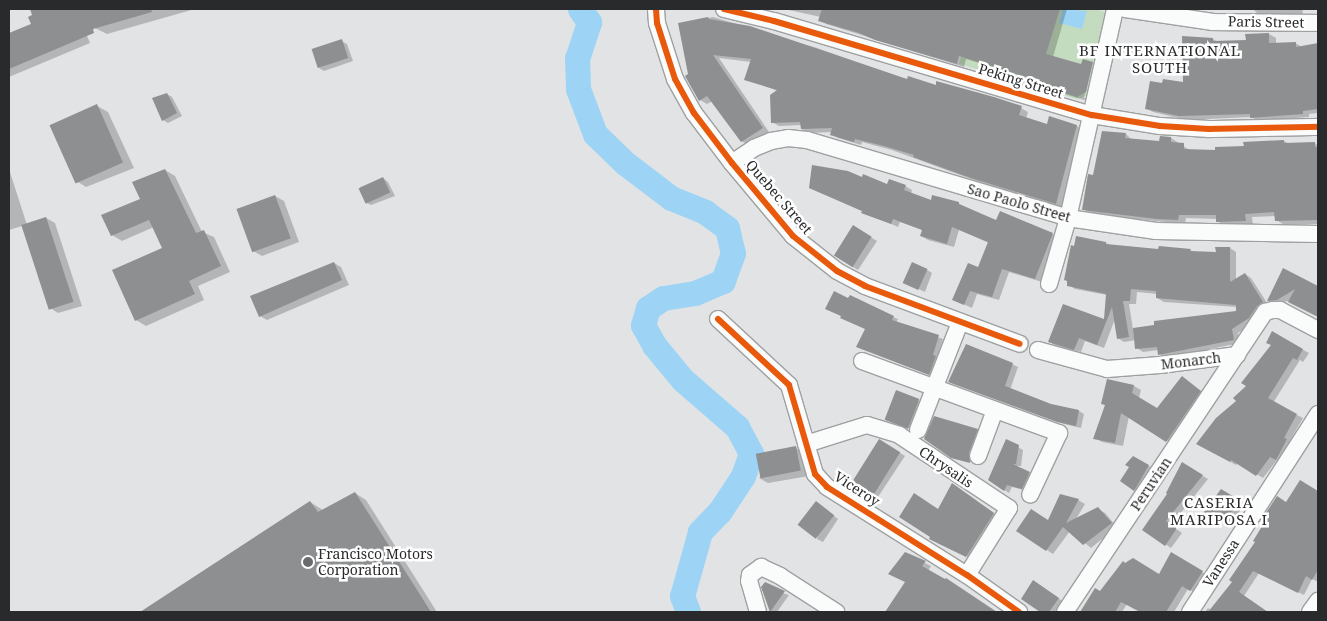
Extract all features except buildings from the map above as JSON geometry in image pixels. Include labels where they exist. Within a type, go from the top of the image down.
[{"type":"street","name":"Quebec Street","points":[[656,9],[657,22],[675,79],[694,113],[732,163],[793,236],[838,271],[865,286],[1020,344]]},
{"type":"street","name":"Peking Street","points":[[724,9],[774,21],[1092,115],[1160,126],[1209,129],[1318,127]]},
{"type":"street","points":[[1049,284],[1068,218],[1115,9]]},
{"type":"street","name":"Paris Street","points":[[1125,9],[1213,22],[1318,23]]},
{"type":"street","name":"Sao Paolo Street","points":[[732,163],[754,148],[771,141],[788,138],[807,140],[1068,218],[1156,230],[1318,234]]},
{"type":"street","name":"Monarch","points":[[1038,350],[1107,368],[1160,365],[1237,355],[1269,310],[1280,310],[1318,330]]},
{"type":"street","name":"Viceroy","points":[[718,319],[789,386],[815,474],[827,487],[967,575],[1019,612]]},
{"type":"street","points":[[918,430],[960,322]]},
{"type":"street","name":"Peruvian","points":[[1065,612],[1237,355]]},
{"type":"street","points":[[862,361],[1059,433],[1030,495]]},
{"type":"street","points":[[978,456],[995,410]]},
{"type":"street","name":"Vanessa","points":[[1190,612],[1318,414]]},
{"type":"street","name":"Chrysalis","points":[[806,444],[867,425],[899,435],[1009,508],[967,575]]},
{"type":"street","points":[[758,612],[750,588],[750,575],[761,567],[780,576],[836,612]]},
{"type":"street","points":[[1310,612],[1318,600]]},
{"type":"green space","points":[[976,9],[1095,9],[1108,13],[1089,95],[1077,99],[959,64]]},
{"type":"water","points":[[1063,9],[1087,11],[1082,29],[1059,23]]},
{"type":"waterway","points":[[580,9],[589,22],[577,58],[578,89],[595,134],[625,163],[671,198],[705,212],[727,228],[733,253],[723,281],[695,293],[663,298],[648,308],[643,325],[654,345],[683,380],[737,427],[751,453],[743,476],[720,511],[700,532],[682,596],[688,612]]},
{"type":"cycle path","points":[[656,9],[657,23],[675,79],[694,113],[732,163],[793,236],[837,271],[865,286],[1020,344]]},
{"type":"cycle path","points":[[724,9],[774,21],[1092,115],[1160,126],[1209,129],[1318,127]]},
{"type":"cycle path","points":[[718,319],[789,385],[815,474],[827,487],[967,575],[1019,612]]},
{"type":"place","name":"Francisco Motors Corporation","points":[[308,562]]},
{"type":"district","name":"BF INTERNATIONAL SOUTH","points":[[1160,58]]},
{"type":"district","name":"CASERIA MARIPOSA I","points":[[1219,510]]}]
